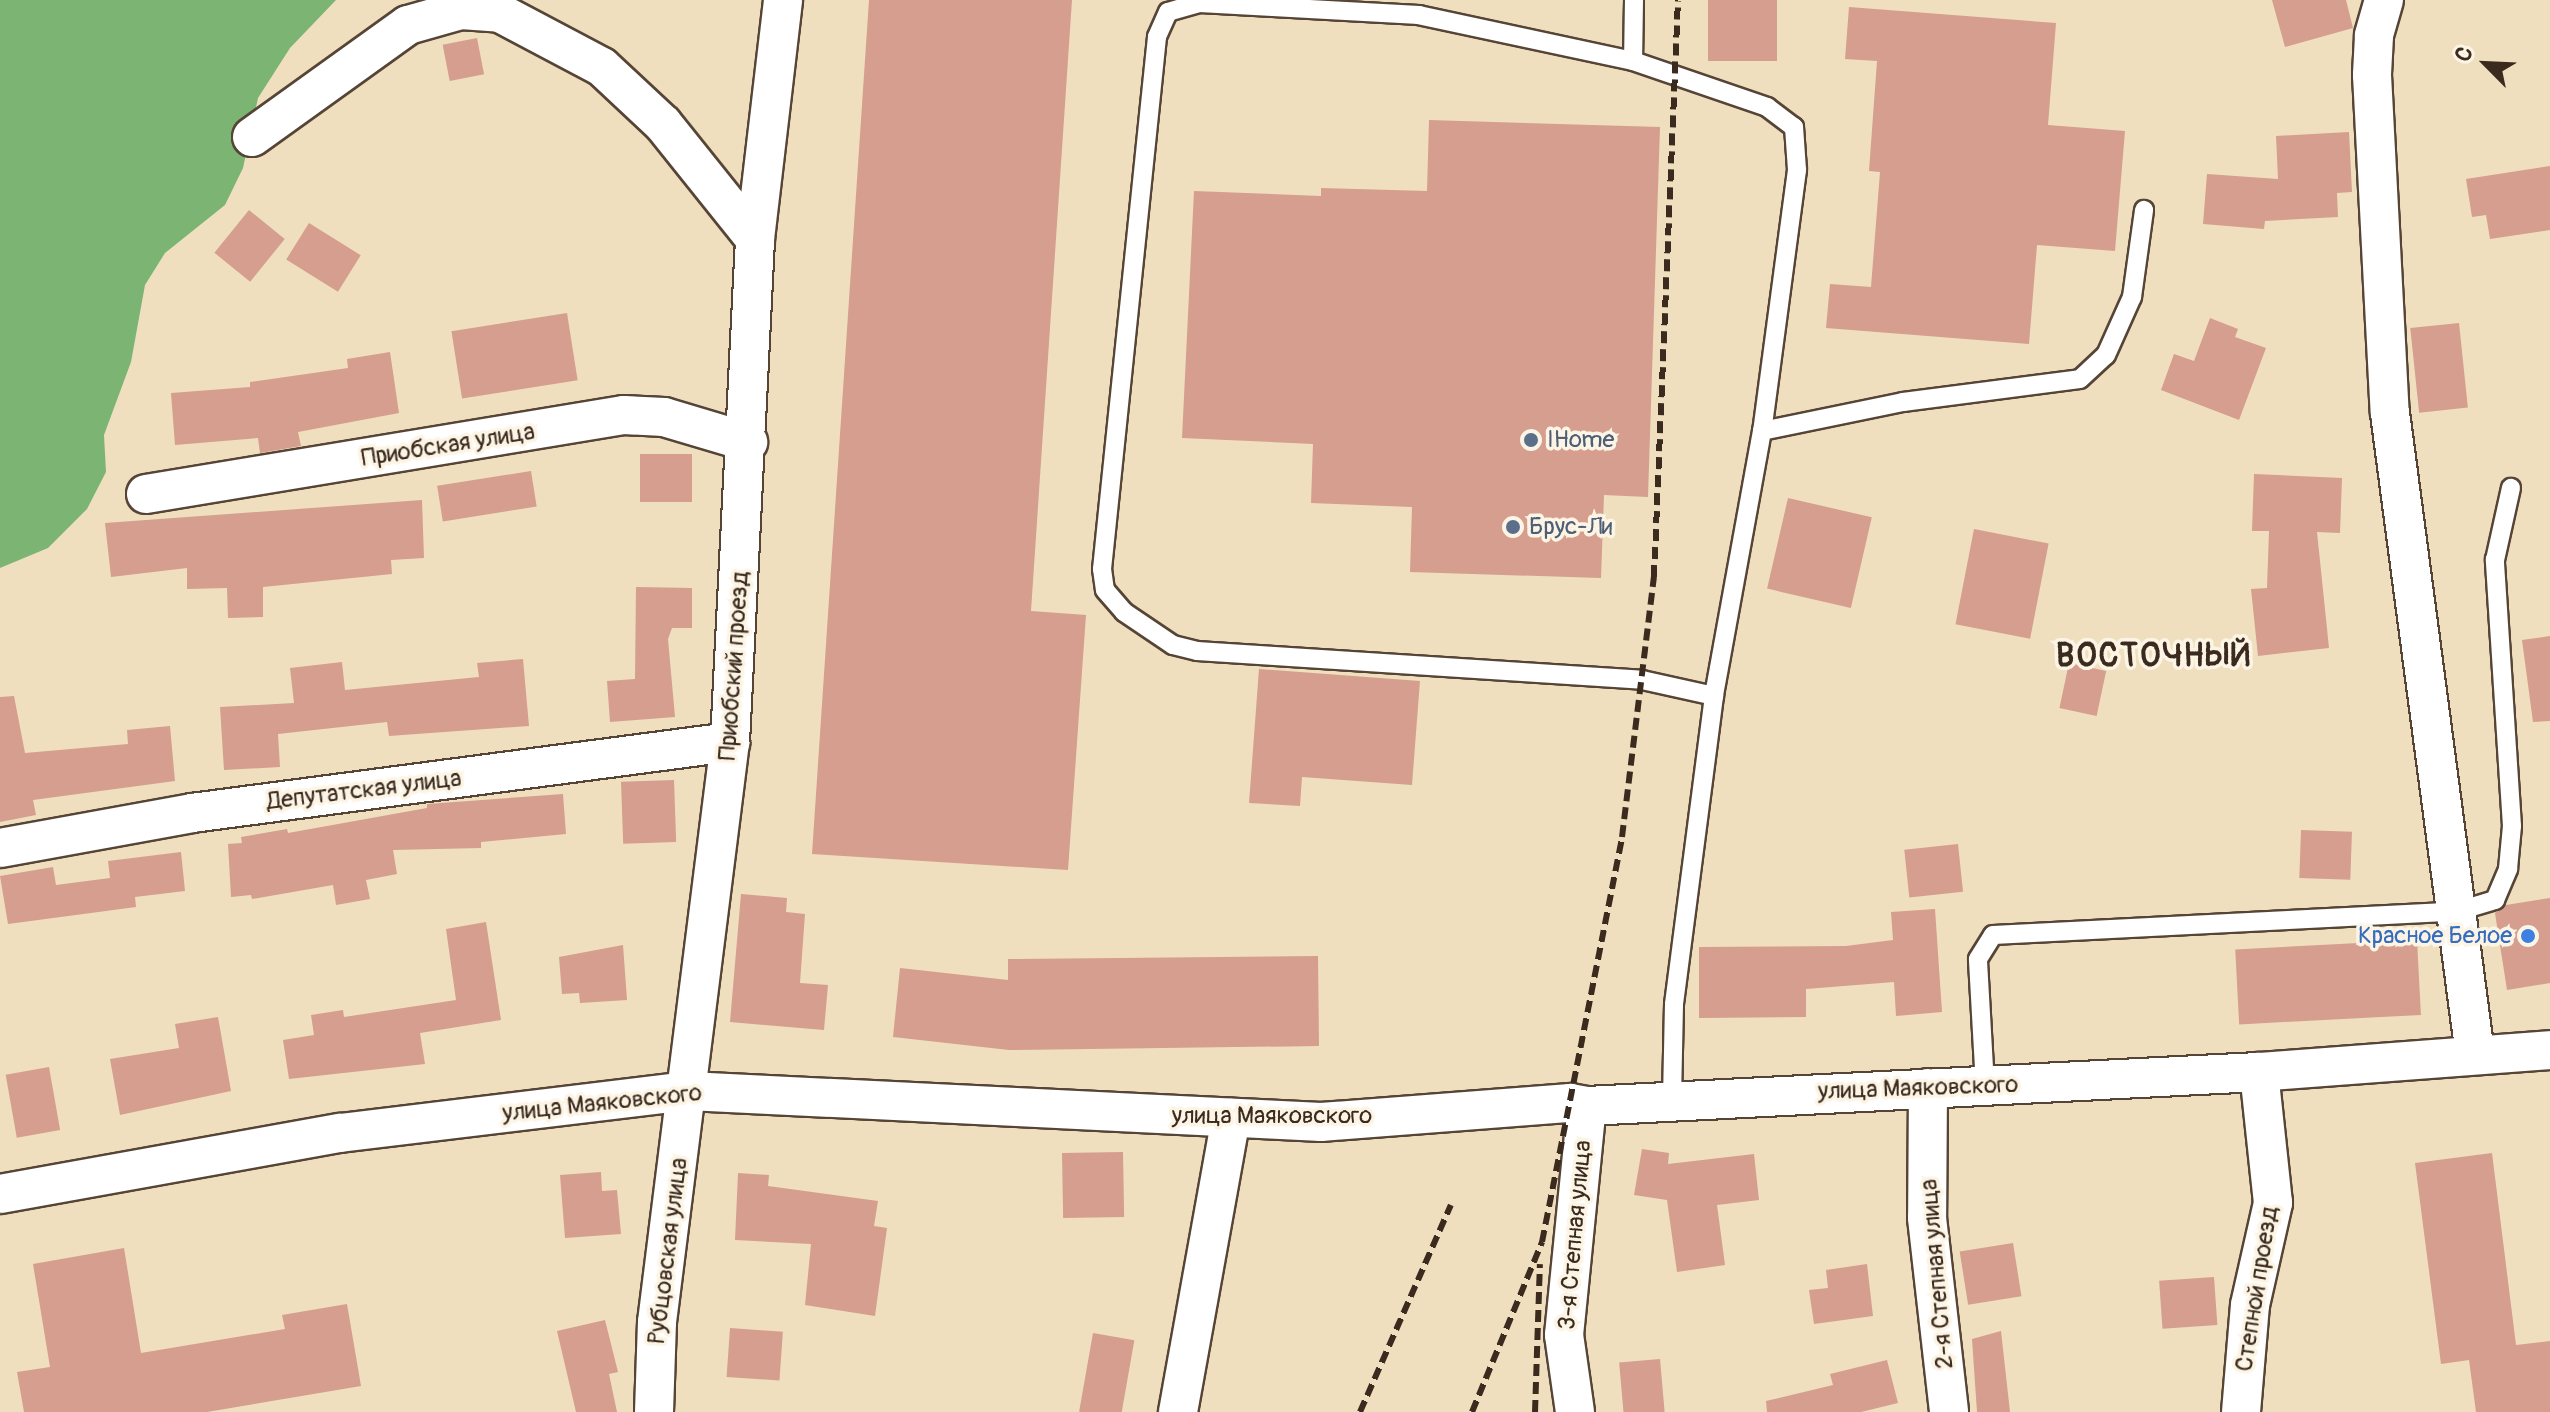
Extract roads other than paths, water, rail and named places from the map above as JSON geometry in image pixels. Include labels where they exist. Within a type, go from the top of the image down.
[{"type":"street","name":"Приобский проезд","points":[[688,1091],[730,742],[748,442],[755,239],[783,0]]},
{"type":"street","points":[[2384,0],[2374,36],[2372,75],[2390,413],[2475,1054]]},
{"type":"street","points":[[252,137],[408,25],[461,10],[500,13],[602,67],[663,124],[755,239]]},
{"type":"street","name":"Приобская улица","points":[[146,494],[624,415],[664,417],[748,442]]},
{"type":"street","name":"Депутатская улица","points":[[0,848],[192,813],[730,742]]},
{"type":"street","name":"улица Маяковского","points":[[0,1194],[340,1133],[688,1091],[1321,1122],[1570,1103],[1587,1106],[2259,1072],[2550,1050]]},
{"type":"street","name":"Степной проезд","points":[[2241,1412],[2250,1305],[2273,1203],[2259,1072]]},
{"type":"street","name":"2-я Степная улица","points":[[1928,1088],[1927,1218],[1949,1412]]},
{"type":"street","name":"Рубцовская улица","points":[[654,1412],[657,1322],[688,1091]]},
{"type":"street","name":"3-я Степная улица","points":[[1575,1412],[1564,1335],[1587,1106]]},
{"type":"street","points":[[1178,1412],[1231,1118]]},
{"type":"lane","points":[[1633,61],[1634,0]]},
{"type":"lane","points":[[1672,1102],[1674,1004],[1714,696],[1762,431],[1797,170],[1794,127],[1767,107],[1633,61],[1419,15],[1183,2],[1168,12],[1157,37],[1102,569],[1105,590],[1152,633],[1197,651],[1642,680],[1714,696]]},
{"type":"lane","points":[[1762,431],[1903,402],[2080,379],[2106,355],[2132,297],[2144,210]]},
{"type":"lane","points":[[1985,1086],[1978,959],[1993,935],[2455,912],[2495,900],[2508,869],[2512,826],[2495,560],[2511,488]]},
{"type":"railway","points":[[1472,1412],[1542,1242],[1622,837],[1654,577],[1678,0]]},
{"type":"railway","points":[[1360,1412],[1451,1205]]},
{"type":"railway","points":[[1535,1412],[1540,1264]]},
{"type":"place","name":"IHome","points":[[1531,440]]},
{"type":"place","name":"Брус-Ли","points":[[1513,527]]},
{"type":"place","name":"Красное Белое","points":[[2528,936]]},
{"type":"district","name":"ВОСТОЧНЫЙ","points":[[2154,656]]}]
